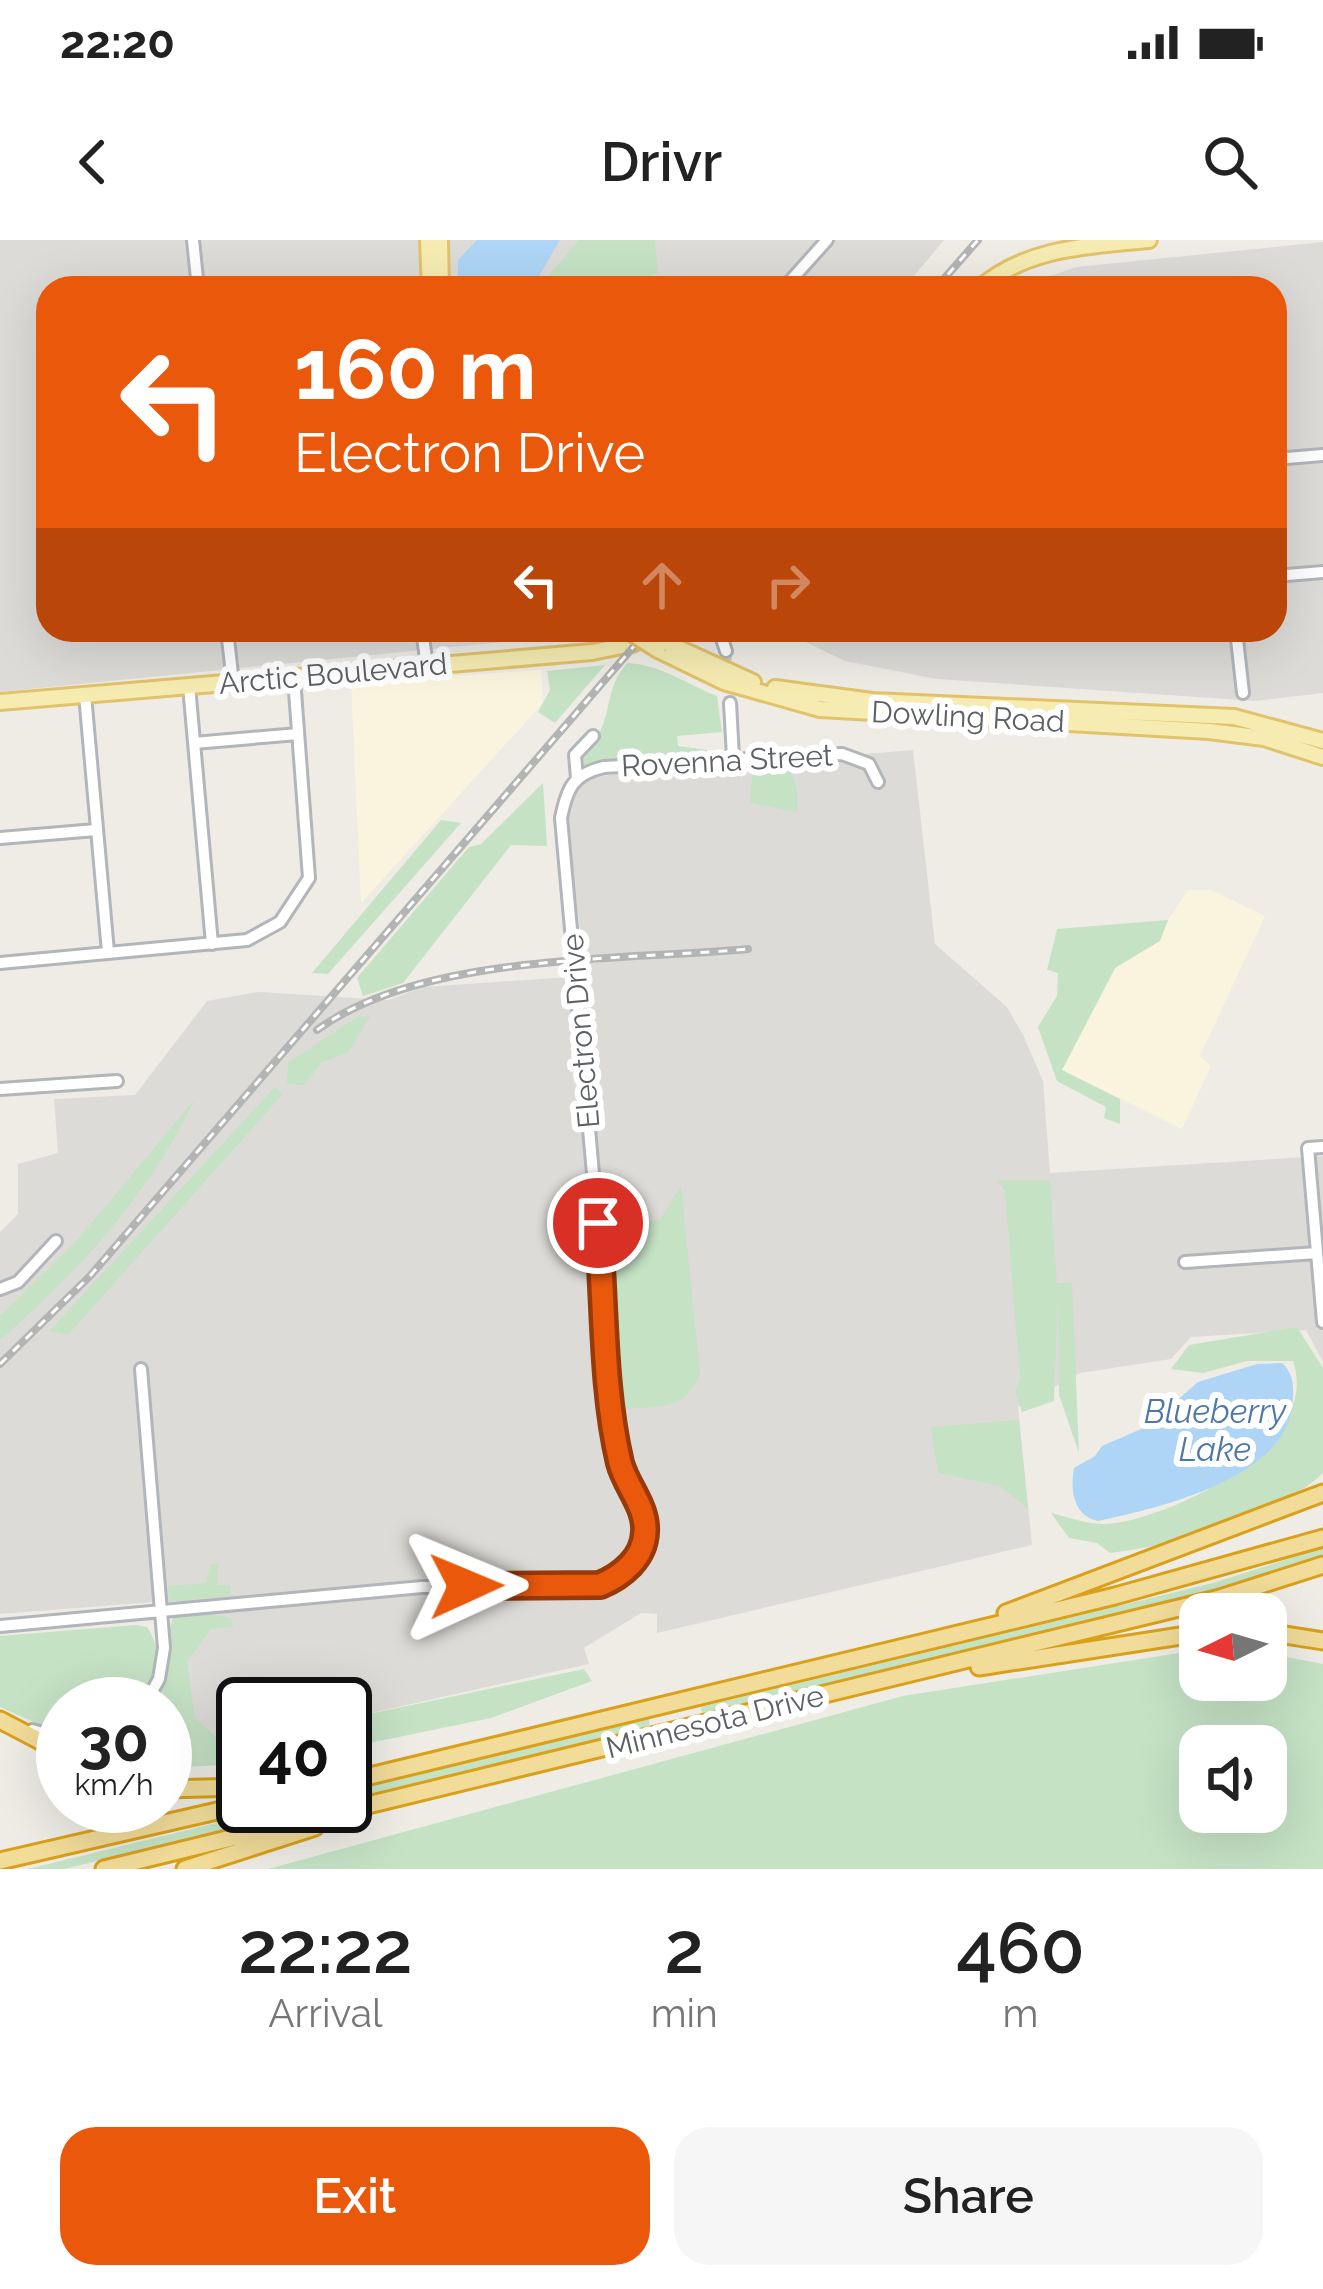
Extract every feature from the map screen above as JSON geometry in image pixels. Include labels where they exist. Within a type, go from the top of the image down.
[{"type":"highway","points":[[910,1644],[1072,1592],[1323,1493]]},
{"type":"highway","name":"Minnesota Drive","points":[[372,1773],[452,1758],[1133,1592],[1323,1538]]},
{"type":"highway","name":"Minnesota Drive","points":[[104,1869],[928,1671],[1220,1598],[1323,1565]]},
{"type":"highway","points":[[1287,1635],[1323,1641]]},
{"type":"highway","points":[[928,1671],[1179,1637]]},
{"type":"highway","points":[[0,1720],[36,1739]]},
{"type":"highway","points":[[185,1869],[462,1783]]},
{"type":"highway","points":[[0,1861],[216,1811]]},
{"type":"main road","points":[[428,240],[430,276]]},
{"type":"main road","points":[[440,240],[441,276]]},
{"type":"main road","points":[[996,276],[1045,253],[1149,240]]},
{"type":"main road","name":"Arctic Boulevard","points":[[0,702],[592,652],[653,642]]},
{"type":"main road","name":"Dowling Road","points":[[665,642],[704,675],[820,709],[1209,730],[1264,738],[1323,757]]},
{"type":"main road","name":"Dowling Road","points":[[666,642],[753,682],[816,695],[1234,717],[1323,741]]},
{"type":"street","points":[[194,240],[197,276]]},
{"type":"street","points":[[795,276],[827,240]]},
{"type":"street","points":[[1287,458],[1323,455]]},
{"type":"street","points":[[1287,575],[1323,572]]},
{"type":"street","points":[[228,642],[232,683]]},
{"type":"street","points":[[424,642],[427,666]]},
{"type":"street","points":[[723,642],[726,651]]},
{"type":"street","points":[[1237,642],[1243,693]]},
{"type":"street","points":[[0,963],[247,940],[280,922],[309,878],[294,678]]},
{"type":"street","points":[[189,686],[212,944]]},
{"type":"street","points":[[85,695],[108,952]]},
{"type":"street","points":[[730,703],[733,757]]},
{"type":"street","points":[[194,743],[298,734]]},
{"type":"street","name":"Electron Drive","points":[[0,1626],[422,1587],[600,1585],[621,1577],[638,1554],[646,1533],[643,1512],[621,1466],[561,818],[575,755],[592,736]]},
{"type":"street","name":"Rovenna Street","points":[[572,782],[604,766],[842,754],[869,764],[878,782]]},
{"type":"street","points":[[0,838],[96,830]]},
{"type":"street","points":[[0,1089],[117,1081]]},
{"type":"street","points":[[1323,1147],[1308,1148],[1323,1322]]},
{"type":"street","points":[[0,1289],[18,1282],[56,1241]]},
{"type":"street","points":[[1185,1262],[1317,1253]]},
{"type":"street","points":[[141,1369],[160,1611],[162,1665],[157,1677]]},
{"type":"street","points":[[0,1720],[36,1730]]},
{"type":"shaded area","points":[[0,240],[944,240],[914,276],[36,276],[36,642],[503,642],[0,692]]},
{"type":"shaded area","points":[[1323,242],[1323,693],[1255,701],[937,679],[845,661],[806,642],[1287,642],[1287,276],[1050,276],[1077,267]]},
{"type":"shaded area","points":[[541,670],[543,703],[361,903],[351,683]]},
{"type":"shaded area","points":[[913,750],[935,944],[1007,1007],[1024,1037],[1043,1081],[1050,1173],[1323,1156],[1323,1362],[1306,1330],[1191,1337],[1171,1359],[1080,1373],[1018,1407],[1032,1545],[657,1633],[657,1614],[641,1613],[584,1648],[589,1664],[372,1713],[372,1677],[216,1677],[216,1743],[192,1725],[192,1677],[187,1677],[180,1600],[0,1614],[0,1232],[18,1214],[18,1164],[58,1153],[54,1099],[135,1095],[207,1001],[258,992],[389,1000],[423,987],[585,976],[568,826],[570,795],[587,777]]},
{"type":"shaded area","points":[[1188,890],[1211,890],[1265,916],[1200,1056],[1211,1066],[1182,1129],[1062,1070],[1117,966],[1160,932]]},
{"type":"green space","points":[[579,240],[655,240],[658,273],[650,276],[548,276]]},
{"type":"green space","points":[[627,663],[662,671],[717,696],[722,732],[677,736],[678,746],[707,750],[707,755],[584,768],[583,756],[601,731],[613,687]]},
{"type":"green space","points":[[605,665],[555,723],[538,712],[550,690],[547,671]]},
{"type":"green space","points":[[775,763],[787,764],[797,788],[797,812],[750,803],[752,776]]},
{"type":"green space","points":[[543,783],[547,846],[511,845],[403,983],[363,996],[357,978],[469,847],[481,844]]},
{"type":"green space","points":[[441,820],[461,823],[328,974],[312,973]]},
{"type":"green space","points":[[1168,920],[1160,941],[1115,968],[1062,1070],[1120,1099],[1120,1124],[1104,1118],[1106,1107],[1057,1081],[1038,1027],[1057,996],[1058,973],[1047,970],[1057,929]]},
{"type":"green space","points":[[370,1016],[348,1053],[322,1062],[304,1085],[287,1084],[288,1063],[357,1017]]},
{"type":"green space","points":[[275,1087],[283,1094],[68,1335],[49,1331]]},
{"type":"green space","points":[[195,1099],[157,1167],[110,1229],[0,1340],[0,1316],[77,1240]]},
{"type":"green space","points":[[997,1180],[1050,1180],[1057,1283],[1072,1283],[1079,1453],[1059,1395],[1058,1297],[1054,1401],[1022,1412],[1015,1391],[1020,1379],[1005,1191]]},
{"type":"green space","points":[[681,1185],[700,1374],[679,1401],[624,1409],[616,1398],[602,1226],[660,1220]]},
{"type":"green space","points":[[1297,1327],[1323,1368],[1323,1473],[1277,1505],[1194,1537],[1110,1553],[1097,1543],[1069,1538],[1051,1513],[1099,1524],[1133,1519],[1200,1493],[1263,1449],[1285,1422],[1296,1393],[1293,1361],[1247,1361],[1203,1373],[1171,1369],[1189,1345]]},
{"type":"green space","points":[[1019,1420],[1028,1509],[1000,1486],[938,1473],[931,1427]]},
{"type":"green space","points":[[1323,1548],[1323,1556],[1249,1580],[1179,1593],[1179,1598],[703,1717],[701,1707],[1213,1583]]},
{"type":"green space","points":[[218,1563],[217,1585],[230,1585],[231,1596],[169,1602],[168,1586],[206,1583],[210,1564]]},
{"type":"green space","points":[[213,1614],[232,1619],[233,1627],[211,1629],[187,1662],[189,1677],[163,1677],[173,1617]]},
{"type":"green space","points":[[136,1625],[147,1627],[157,1657],[152,1677],[36,1677],[36,1723],[0,1707],[0,1636]]},
{"type":"green space","points":[[1179,1653],[1179,1701],[1287,1701],[1287,1657],[1323,1664],[1323,1869],[268,1869],[903,1696]]},
{"type":"green space","points":[[584,1669],[592,1681],[491,1718],[372,1742],[372,1713]]},
{"type":"green space","points":[[192,1697],[195,1718],[216,1736],[216,1765],[192,1767]]},
{"type":"green space","points":[[649,1719],[650,1728],[372,1795],[372,1786]]},
{"type":"green space","points":[[216,1823],[216,1832],[64,1869],[28,1869],[192,1833],[192,1829]]},
{"type":"water","points":[[477,240],[560,240],[539,276],[458,276],[458,260]]},
{"type":"water","name":"Blueberry Lake","points":[[1282,1363],[1293,1389],[1284,1432],[1242,1471],[1183,1498],[1098,1521],[1078,1508],[1074,1468],[1102,1446],[1148,1426],[1198,1382],[1257,1364]]},
{"type":"tunnel","points":[[726,651],[730,703]]},
{"type":"railway","points":[[946,276],[978,240]]},
{"type":"railway","points":[[0,1364],[90,1276],[638,642]]},
{"type":"railway","points":[[317,1030],[360,1005],[466,974],[523,965],[748,949]]},
{"type":"route","points":[[466,1586],[600,1585],[621,1577],[646,1533],[643,1512],[621,1466],[598,1223]]}]
